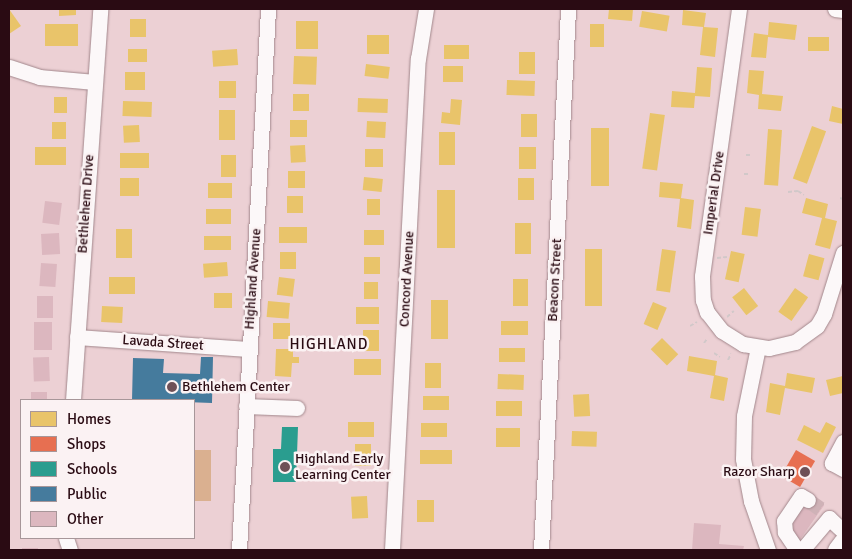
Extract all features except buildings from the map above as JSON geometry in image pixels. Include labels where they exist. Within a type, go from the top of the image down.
[{"type":"main road","points":[[838,550],[843,542]]},
{"type":"street","name":"Bethlehem Drive","points":[[73,399],[100,9]]},
{"type":"street","name":"Highland Avenue","points":[[240,550],[248,349],[268,9]]},
{"type":"street","name":"Concord Avenue","points":[[392,550],[418,59],[426,9]]},
{"type":"street","name":"Beacon Street","points":[[541,550],[568,9]]},
{"type":"street","name":"Imperial Drive","points":[[739,9],[701,288],[707,312],[722,331],[743,344],[758,347],[782,347],[796,342],[817,326],[824,314],[843,253]]},
{"type":"street","points":[[835,9],[843,10]]},
{"type":"street","points":[[9,67],[38,77],[95,82]]},
{"type":"street","name":"Lavada Street","points":[[77,338],[248,349]]},
{"type":"street","points":[[758,347],[744,416],[743,458],[751,500],[768,550]]},
{"type":"street","points":[[246,406],[297,408]]},
{"type":"street","points":[[843,442],[832,463],[843,469]]},
{"type":"street","points":[[797,550],[784,532],[784,522],[801,496],[808,500]]},
{"type":"street","points":[[802,550],[825,514],[843,531]]},
{"type":"path","points":[[746,155],[752,155]]},
{"type":"path","points":[[744,174],[750,174]]},
{"type":"path","points":[[788,192],[798,191],[804,195]]},
{"type":"path","points":[[714,258],[727,258]]},
{"type":"path","points":[[724,320],[734,311]]},
{"type":"path","points":[[690,326],[697,321]]},
{"type":"path","points":[[704,344],[707,339]]},
{"type":"path","points":[[714,353],[720,357]]},
{"type":"path","points":[[728,360],[731,354]]},
{"type":"shaded area","points":[[195,450],[211,450],[211,501],[195,501]]},
{"type":"tunnel","points":[[808,500],[821,509]]},
{"type":"place","name":"Bethlehem Center","points":[[172,387]]},
{"type":"place","name":"Highland Early Learning Center","points":[[285,467]]},
{"type":"place","name":"Razor Sharp","points":[[805,472]]},
{"type":"district","name":"HIGHLAND","points":[[329,345]]}]
